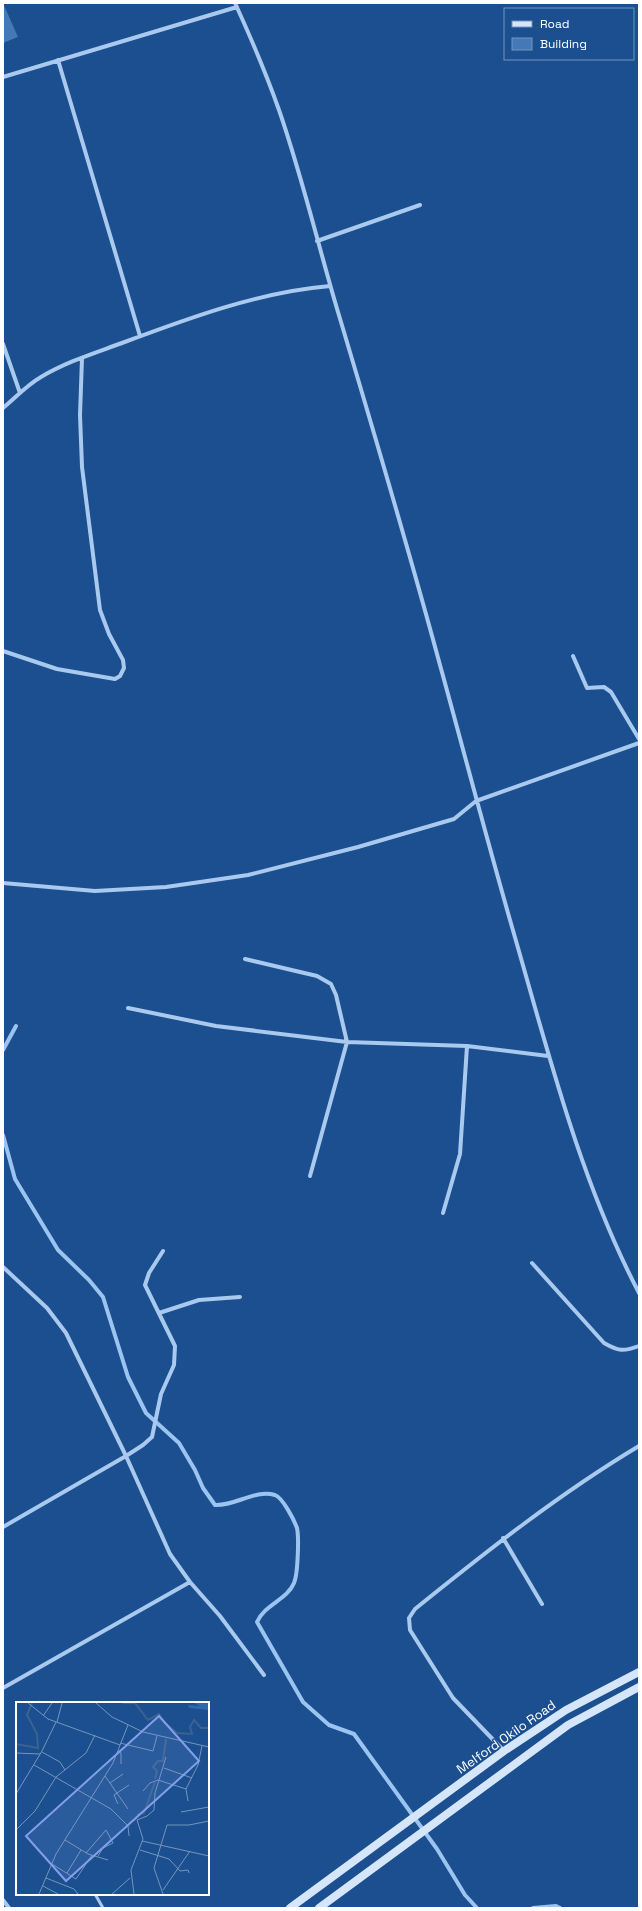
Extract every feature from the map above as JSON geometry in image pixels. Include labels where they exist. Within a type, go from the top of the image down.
[{"type":"main road","name":"Melford Okilo Road","points":[[290,1908],[504,1751],[566,1710],[639,1672]]},
{"type":"main road","name":"Melford Okilo Road","points":[[319,1908],[568,1725],[639,1687]]},
{"type":"street","points":[[3,77],[236,5],[259,58],[279,111],[395,503],[476,801],[533,997],[548,1056],[599,1210],[639,1293]]},
{"type":"street","points":[[58,60],[140,336]]},
{"type":"street","points":[[317,241],[420,205]]},
{"type":"street","points":[[3,408],[39,378],[60,366],[140,336],[248,300],[302,288],[330,286]]},
{"type":"street","points":[[3,344],[20,393]]},
{"type":"street","points":[[3,651],[57,669],[115,679],[120,676],[124,668],[123,660],[109,634],[100,610],[95,576],[82,467],[80,415],[82,358]]},
{"type":"street","points":[[573,656],[587,688],[604,687],[611,692],[639,739]]},
{"type":"street","points":[[3,883],[95,891],[166,887],[248,875],[358,847],[454,819],[476,801],[639,743]]},
{"type":"street","points":[[245,959],[317,976],[331,984],[336,995],[347,1042],[310,1176]]},
{"type":"street","points":[[128,1008],[216,1026],[347,1042],[467,1046],[548,1056]]},
{"type":"street","points":[[443,1213],[460,1154],[467,1046]]},
{"type":"street","points":[[3,1527],[126,1456],[152,1437],[161,1394],[174,1365],[176,1346],[146,1286],[149,1273],[163,1251]]},
{"type":"street","points":[[532,1263],[604,1343],[617,1351],[639,1346]]},
{"type":"street","points":[[3,1267],[47,1308],[66,1333],[126,1456],[170,1554],[190,1582],[220,1616],[264,1676]]},
{"type":"street","points":[[159,1313],[199,1300],[240,1297]]},
{"type":"street","points":[[504,1751],[453,1698],[410,1630],[409,1618],[415,1609],[503,1538],[599,1470],[639,1446]]},
{"type":"street","points":[[503,1538],[542,1604]]},
{"type":"street","points":[[3,1688],[190,1582]]},
{"type":"street","points":[[3,1900],[9,1908]]},
{"type":"lane","points":[[96,1895],[103,1908]]},
{"type":"building","points":[[3,3],[18,37],[3,43]]},
{"type":"waterway","points":[[3,1050],[16,1026]]},
{"type":"waterway","points":[[3,1135],[15,1179],[58,1250],[89,1280],[103,1297],[128,1377],[146,1413],[179,1443],[195,1470],[203,1488],[215,1505],[223,1505],[260,1494],[268,1494],[278,1497],[288,1510],[296,1524],[298,1533],[298,1556],[294,1583],[291,1589],[265,1611],[257,1622],[303,1702],[329,1725],[354,1734],[437,1849],[465,1895],[477,1908]]},
{"type":"waterway","points":[[533,1908],[556,1906],[560,1908]]}]
